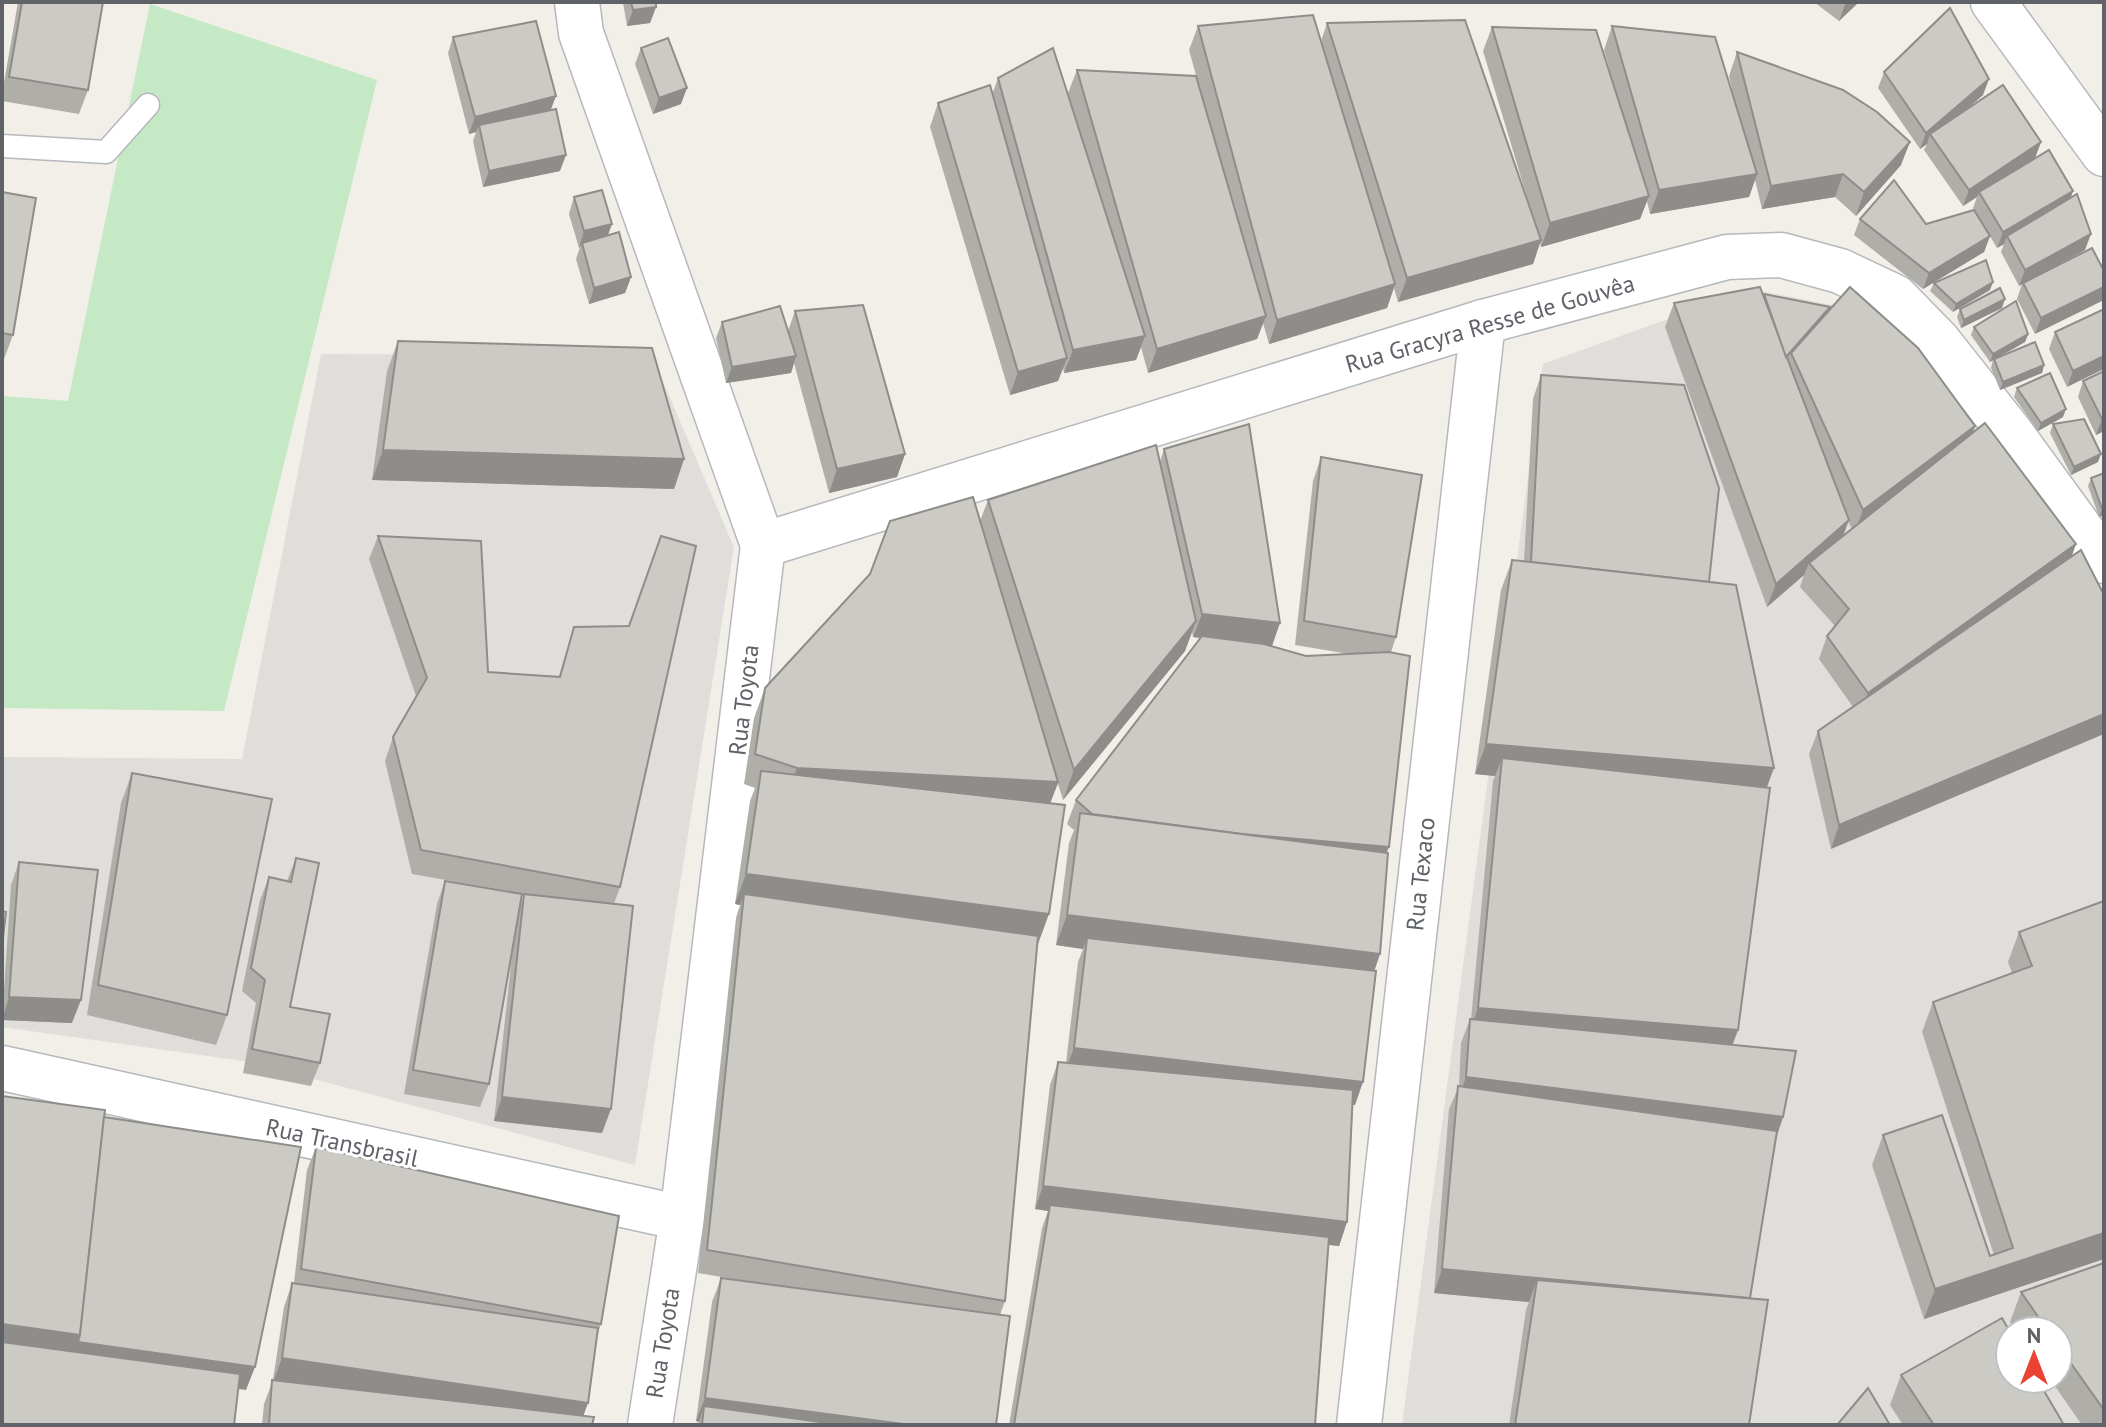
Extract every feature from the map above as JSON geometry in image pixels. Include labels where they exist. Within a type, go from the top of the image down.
[{"type":"street","name":"Rua Toyota","points":[[577,2],[581,33],[763,545],[682,1218],[650,1425]]},
{"type":"street","points":[[1993,2],[2104,154]]},
{"type":"street","name":"Rua Gracyra Resse de Gouvêa","points":[[763,545],[1483,322],[1727,257],[1781,255],[1840,271],[1895,297],[1938,341],[2104,561]]},
{"type":"street","name":"Rua Texaco","points":[[1359,1425],[1483,322]]},
{"type":"street","name":"Rua Transbrasil","points":[[2,1068],[682,1218]]},
{"type":"lane","points":[[2,146],[106,152],[148,105]]},
{"type":"shaded area","points":[[1751,289],[1914,321],[2104,611],[2104,1425],[1402,1425],[1543,364]]},
{"type":"shaded area","points":[[321,354],[652,356],[734,547],[635,1165],[250,1062],[2,1027],[2,757],[242,759]]},
{"type":"green space","points":[[150,4],[377,80],[224,711],[2,708],[2,396],[68,401]]},
{"type":"building","points":[[22,2],[103,2],[88,90],[9,77]]},
{"type":"building","points":[[631,2],[656,2],[656,7],[633,10]]},
{"type":"building","points":[[1950,8],[1989,79],[1926,133],[1884,72]]},
{"type":"building","points":[[1313,15],[1395,284],[1277,320],[1198,26]]},
{"type":"building","points":[[1465,20],[1541,240],[1407,278],[1327,23]]},
{"type":"building","points":[[536,21],[556,96],[475,117],[453,37]]},
{"type":"building","points":[[1612,26],[1715,37],[1757,174],[1659,190]]},
{"type":"building","points":[[1492,27],[1596,30],[1649,196],[1550,223]]},
{"type":"building","points":[[668,38],[687,88],[659,98],[641,48]]},
{"type":"building","points":[[1053,48],[1145,336],[1073,350],[998,78]]},
{"type":"building","points":[[1737,52],[1843,90],[1877,112],[1910,142],[1864,192],[1843,174],[1771,186]]},
{"type":"building","points":[[1077,70],[1196,76],[1266,316],[1157,349]]},
{"type":"building","points":[[990,85],[1067,358],[1018,372],[938,103]]},
{"type":"building","points":[[2003,85],[2041,142],[1969,190],[1930,134]]},
{"type":"building","points":[[556,109],[566,155],[489,171],[479,125]]},
{"type":"building","points":[[2049,150],[2073,191],[2003,232],[1979,192]]},
{"type":"building","points":[[1894,180],[1926,224],[1974,210],[1990,236],[1929,273],[1860,219]]},
{"type":"building","points":[[602,190],[612,224],[584,231],[574,197]]},
{"type":"building","points":[[2,192],[36,198],[13,335],[2,333]]},
{"type":"building","points":[[2077,194],[2091,234],[2025,270],[2007,236]]},
{"type":"building","points":[[619,232],[631,277],[594,288],[582,243]]},
{"type":"building","points":[[2092,248],[2104,271],[2104,287],[2041,318],[2023,283]]},
{"type":"building","points":[[1986,260],[1993,282],[1956,304],[1934,283]]},
{"type":"building","points":[[1760,287],[1849,520],[1776,584],[1674,303]]},
{"type":"building","points":[[1850,287],[1918,348],[1975,426],[1863,510],[1791,353]]},
{"type":"building","points":[[2000,288],[2005,299],[1964,320],[1960,309]]},
{"type":"building","points":[[1764,294],[1830,307],[1786,357]]},
{"type":"building","points":[[2016,301],[2028,334],[1993,354],[1974,327]]},
{"type":"building","points":[[863,305],[905,454],[837,469],[795,311]]},
{"type":"building","points":[[780,306],[796,356],[732,367],[722,322]]},
{"type":"building","points":[[2104,309],[2104,356],[2073,371],[2055,332]]},
{"type":"building","points":[[398,341],[652,348],[684,459],[383,450]]},
{"type":"building","points":[[2035,342],[2044,365],[2003,382],[1994,359]]},
{"type":"building","points":[[2104,371],[2104,418],[2102,419],[2083,381]]},
{"type":"building","points":[[2050,373],[2066,409],[2041,423],[2017,388]]},
{"type":"building","points":[[1541,375],[1684,385],[1719,488],[1709,582],[1531,562]]},
{"type":"building","points":[[2084,419],[2101,454],[2074,467],[2053,424]]},
{"type":"building","points":[[1985,423],[2076,544],[1868,693],[1827,636],[1849,609],[1809,563]]},
{"type":"building","points":[[1249,424],[1280,623],[1202,614],[1164,449]]},
{"type":"building","points":[[1156,445],[1196,621],[1074,770],[988,500]]},
{"type":"building","points":[[1321,457],[1422,475],[1396,637],[1304,621]]},
{"type":"building","points":[[2104,473],[2104,508],[2102,509],[2091,478]]},
{"type":"building","points":[[973,497],[1058,782],[797,768],[755,754],[765,688],[870,574],[890,521]]},
{"type":"building","points":[[378,536],[481,541],[488,672],[560,677],[574,627],[629,626],[661,536],[696,546],[620,887],[421,850],[393,737],[427,678]]},
{"type":"building","points":[[2081,550],[2104,595],[2104,714],[1839,825],[1818,731]]},
{"type":"building","points":[[1512,560],[1736,585],[1774,768],[1486,744]]},
{"type":"building","points":[[1202,636],[1264,644],[1306,656],[1389,652],[1410,656],[1389,847],[1242,834],[1092,814],[1076,800]]},
{"type":"building","points":[[1502,758],[1770,788],[1738,1030],[1478,1008]]},
{"type":"building","points":[[761,771],[1065,805],[1049,914],[746,874]]},
{"type":"building","points":[[132,773],[272,799],[227,1015],[98,985]]},
{"type":"building","points":[[1080,813],[1388,853],[1380,954],[1067,915]]},
{"type":"building","points":[[296,858],[319,863],[290,1007],[330,1014],[320,1063],[252,1049],[265,980],[251,968],[269,877],[291,882]]},
{"type":"building","points":[[19,862],[98,870],[81,1000],[9,997]]},
{"type":"building","points":[[445,881],[522,894],[489,1084],[413,1070]]},
{"type":"building","points":[[524,894],[633,906],[611,1109],[502,1097]]},
{"type":"building","points":[[744,894],[1038,936],[1005,1301],[707,1250]]},
{"type":"building","points":[[2104,901],[2104,1233],[1935,1289],[1883,1135],[1942,1115],[1990,1256],[2013,1248],[1933,1002],[2032,966],[2019,932]]},
{"type":"building","points":[[2,911],[6,912],[2,947]]},
{"type":"building","points":[[1087,938],[1376,971],[1363,1082],[1074,1048]]},
{"type":"building","points":[[1470,1019],[1796,1051],[1783,1117],[1466,1077]]},
{"type":"building","points":[[1058,1062],[1353,1090],[1347,1222],[1043,1186]]},
{"type":"building","points":[[1458,1086],[1777,1131],[1750,1298],[1442,1269]]},
{"type":"building","points":[[2,1096],[105,1110],[80,1335],[2,1324]]},
{"type":"building","points":[[104,1117],[301,1147],[255,1367],[78,1342]]},
{"type":"building","points":[[316,1147],[619,1216],[601,1324],[301,1269]]},
{"type":"building","points":[[1050,1205],[1329,1237],[1315,1425],[1014,1425]]},
{"type":"building","points":[[2104,1263],[2104,1410],[2074,1368],[2074,1315],[2037,1315],[2021,1292]]},
{"type":"building","points":[[721,1278],[1010,1316],[996,1425],[911,1425],[705,1398]]},
{"type":"building","points":[[1537,1280],[1768,1300],[1749,1425],[1515,1425]]},
{"type":"building","points":[[292,1283],[598,1328],[588,1403],[282,1358]]},
{"type":"building","points":[[1994,1323],[1994,1395],[2046,1395],[2064,1425],[1934,1425],[1901,1375]]},
{"type":"building","points":[[2,1342],[240,1374],[234,1425],[2,1425]]},
{"type":"building","points":[[272,1380],[594,1417],[592,1425],[269,1425]]},
{"type":"building","points":[[1868,1388],[1890,1425],[1837,1425]]},
{"type":"building","points":[[704,1406],[842,1425],[702,1425]]}]
